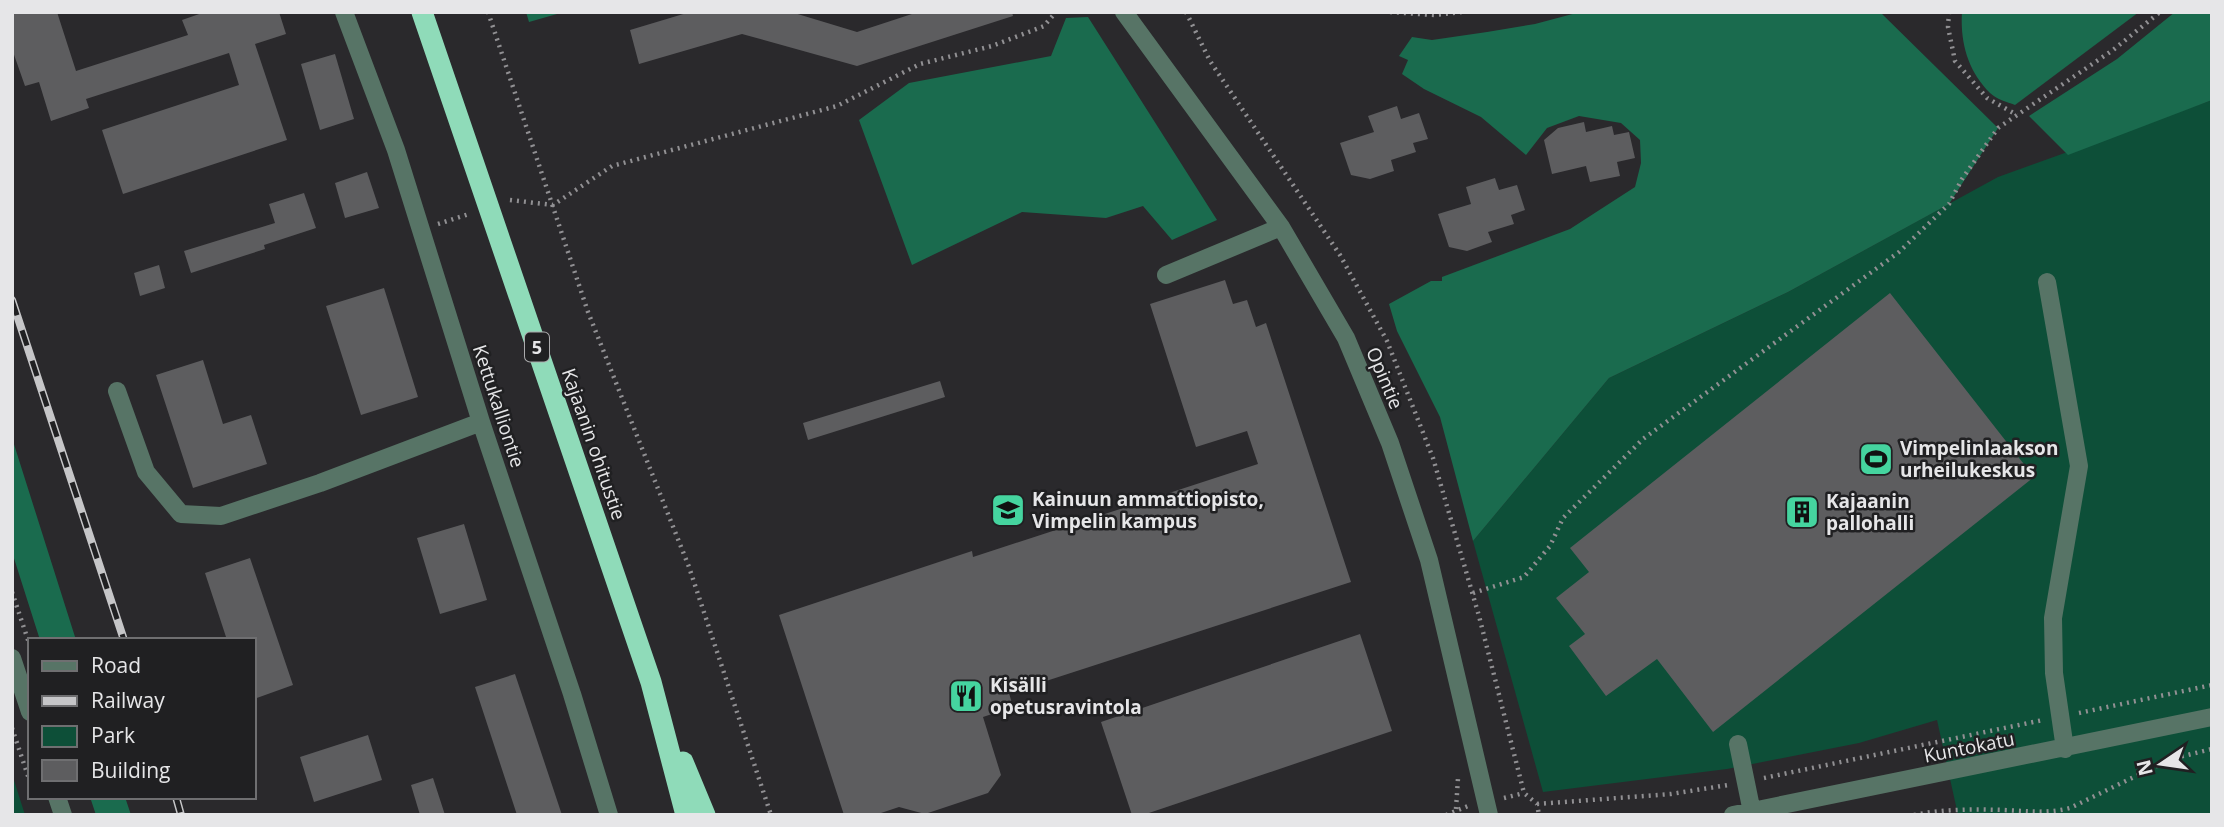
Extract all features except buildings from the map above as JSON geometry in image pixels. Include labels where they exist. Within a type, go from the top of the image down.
[{"type":"highway","name":"Kajaanin ohitustie","points":[[422,12],[651,682],[686,815]]},
{"type":"highway","name":"5","points":[[651,682],[705,815]]},
{"type":"street","name":"Kettukalliontie","points":[[344,12],[396,150],[609,815]]},
{"type":"street","name":"Opintie","points":[[1124,12],[1281,226],[1346,338],[1390,443],[1429,560],[1489,815]]},
{"type":"street","points":[[1167,275],[1281,226]]},
{"type":"street","points":[[2047,282],[2079,466],[2053,618],[2054,673],[2065,749]]},
{"type":"street","points":[[117,391],[146,472],[181,514],[221,516],[320,483],[481,422]]},
{"type":"street","points":[[12,658],[28,706]]},
{"type":"street","name":"Kuntokatu","points":[[1733,815],[2212,717]]},
{"type":"street","points":[[1738,744],[1752,812]]},
{"type":"path","points":[[488,12],[588,312],[689,567],[771,815]]},
{"type":"path","points":[[510,200],[553,205],[612,166],[837,106],[920,64],[992,46],[1044,26],[1056,12]]},
{"type":"path","points":[[1390,12],[1434,15],[1464,12]]},
{"type":"path","points":[[1949,12],[1948,27],[1955,61],[1987,98],[2017,115]]},
{"type":"path","points":[[1473,593],[1524,577],[1550,546],[1563,518],[1643,439],[1899,252],[1949,204],[1962,179],[1998,128],[2113,50],[2160,12]]},
{"type":"path","points":[[421,229],[470,213]]},
{"type":"path","points":[[12,592],[28,640]]},
{"type":"path","points":[[1537,804],[1671,794],[1745,782],[2212,685]]},
{"type":"path","points":[[12,728],[28,776]]},
{"type":"path","points":[[1914,815],[1935,811],[2005,810],[2052,813],[2070,808],[2171,759],[2212,750]]},
{"type":"path","points":[[1456,766],[1456,809]]},
{"type":"green space","points":[[526,12],[564,12],[529,22]]},
{"type":"green space","points":[[1580,12],[1880,12],[1998,128],[1949,204],[1788,292],[1609,378],[1473,541],[1440,417],[1397,331],[1389,304],[1431,281],[1442,281],[1442,277],[1570,229],[1635,187],[1641,163],[1640,140],[1621,123],[1579,116],[1547,128],[1526,155],[1481,117],[1424,89],[1402,74],[1408,60],[1399,56],[1412,37],[1432,40],[1487,32],[1535,24]]},
{"type":"green space","points":[[1962,12],[2139,12],[2015,105],[1992,95],[1976,75],[1964,45]]},
{"type":"green space","points":[[2175,12],[2212,12],[2212,100],[2068,155],[2029,116],[2117,59]]},
{"type":"green space","points":[[1088,17],[1217,220],[1172,240],[1143,206],[1106,218],[1022,212],[912,265],[859,120],[909,83],[1051,56],[1066,18]]},
{"type":"green space","name":"Vimpelinlaakson urheilukeskus","points":[[2212,100],[2212,815],[1958,815],[1937,720],[1859,743],[1727,769],[1543,792],[1473,541],[1609,378],[1788,292],[1998,177]]},
{"type":"green space","points":[[12,438],[75,638],[39,638],[12,552]]},
{"type":"green space","points":[[12,774],[25,815],[12,815]]},
{"type":"green space","points":[[91,799],[126,799],[131,815],[96,815]]},
{"type":"railway","points":[[12,300],[123,638]]},
{"type":"railway","points":[[177,799],[181,815]]},
{"type":"place","name":"Vimpelinlaakson urheilukeskus","points":[[1876,459]]},
{"type":"place","name":"Kainuun ammattiopisto, Vimpelin kampus","points":[[1008,510]]},
{"type":"place","name":"Kajaanin pallohalli","points":[[1802,512]]},
{"type":"place","name":"Kisälli opetusravintola","points":[[966,696]]}]
